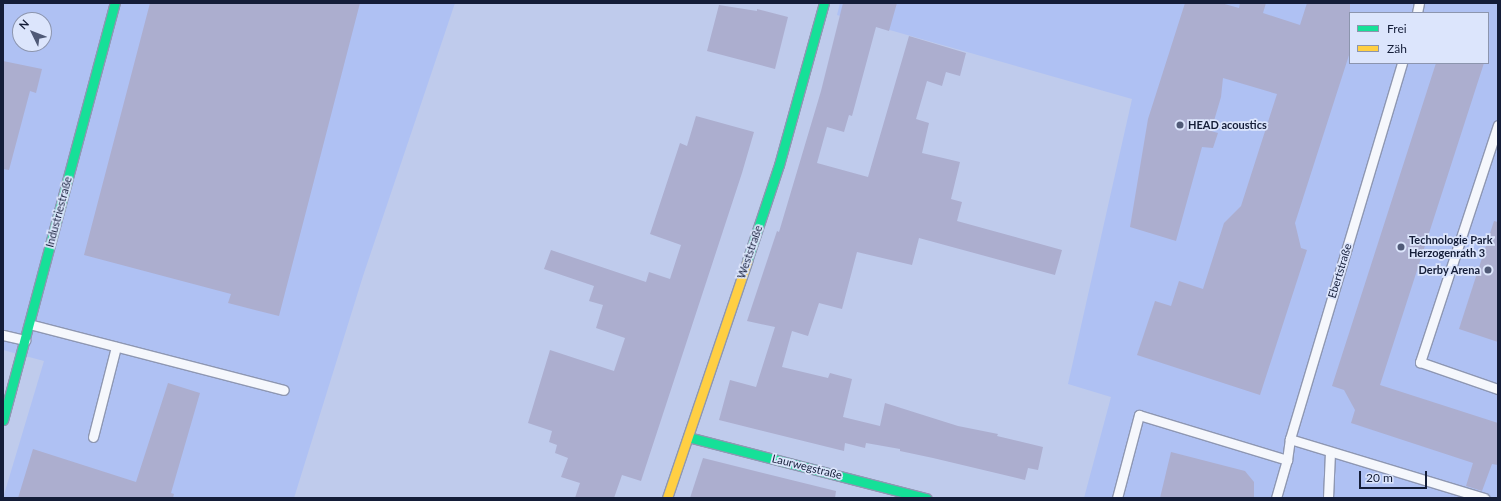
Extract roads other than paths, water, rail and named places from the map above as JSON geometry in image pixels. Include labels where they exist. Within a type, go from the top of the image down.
[{"type":"street","name":"Industriestraße","points":[[3,420],[115,3]]},
{"type":"street","name":"Weststraße","points":[[667,498],[779,164],[824,3]]},
{"type":"street","name":"Laurwegstraße","points":[[688,437],[926,498]]},
{"type":"lane","name":"Ebertstraße","points":[[1276,498],[1290,439],[1402,64]]},
{"type":"lane","points":[[1498,124],[1420,362],[1498,390]]},
{"type":"lane","points":[[29,324],[284,390]]},
{"type":"lane","points":[[3,335],[25,340]]},
{"type":"lane","points":[[93,437],[116,347]]},
{"type":"lane","points":[[1117,498],[1139,415],[1286,460]]},
{"type":"lane","points":[[1290,439],[1484,498]]},
{"type":"lane","points":[[1328,498],[1330,452]]},
{"type":"place","name":"HEAD acoustics","points":[[1180,125]]},
{"type":"place","name":"Technologie Park Herzogenrath 3","points":[[1401,247]]},
{"type":"place","name":"Derby Arena","points":[[1488,270]]}]
